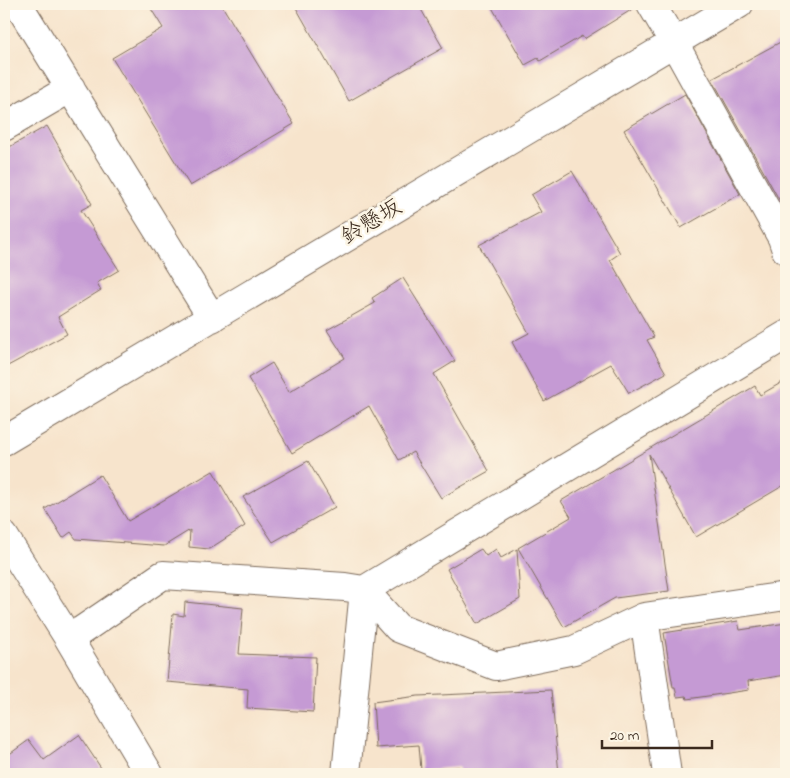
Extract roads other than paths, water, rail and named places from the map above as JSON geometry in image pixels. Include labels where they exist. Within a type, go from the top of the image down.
[{"type":"street","points":[[18,4],[212,318]]},
{"type":"street","points":[[651,4],[674,42],[782,238],[786,250]]},
{"type":"street","name":"鈴懸坂","points":[[4,441],[739,4]]},
{"type":"street","points":[[4,127],[71,88]]},
{"type":"street","points":[[364,590],[786,335]]},
{"type":"street","points":[[4,536],[69,639],[149,774]]},
{"type":"street","points":[[69,639],[163,575],[345,587],[364,590],[398,628],[496,666],[574,650],[644,617],[786,596]]},
{"type":"street","points":[[346,774],[364,590]]},
{"type":"street","points":[[644,617],[667,774]]}]
